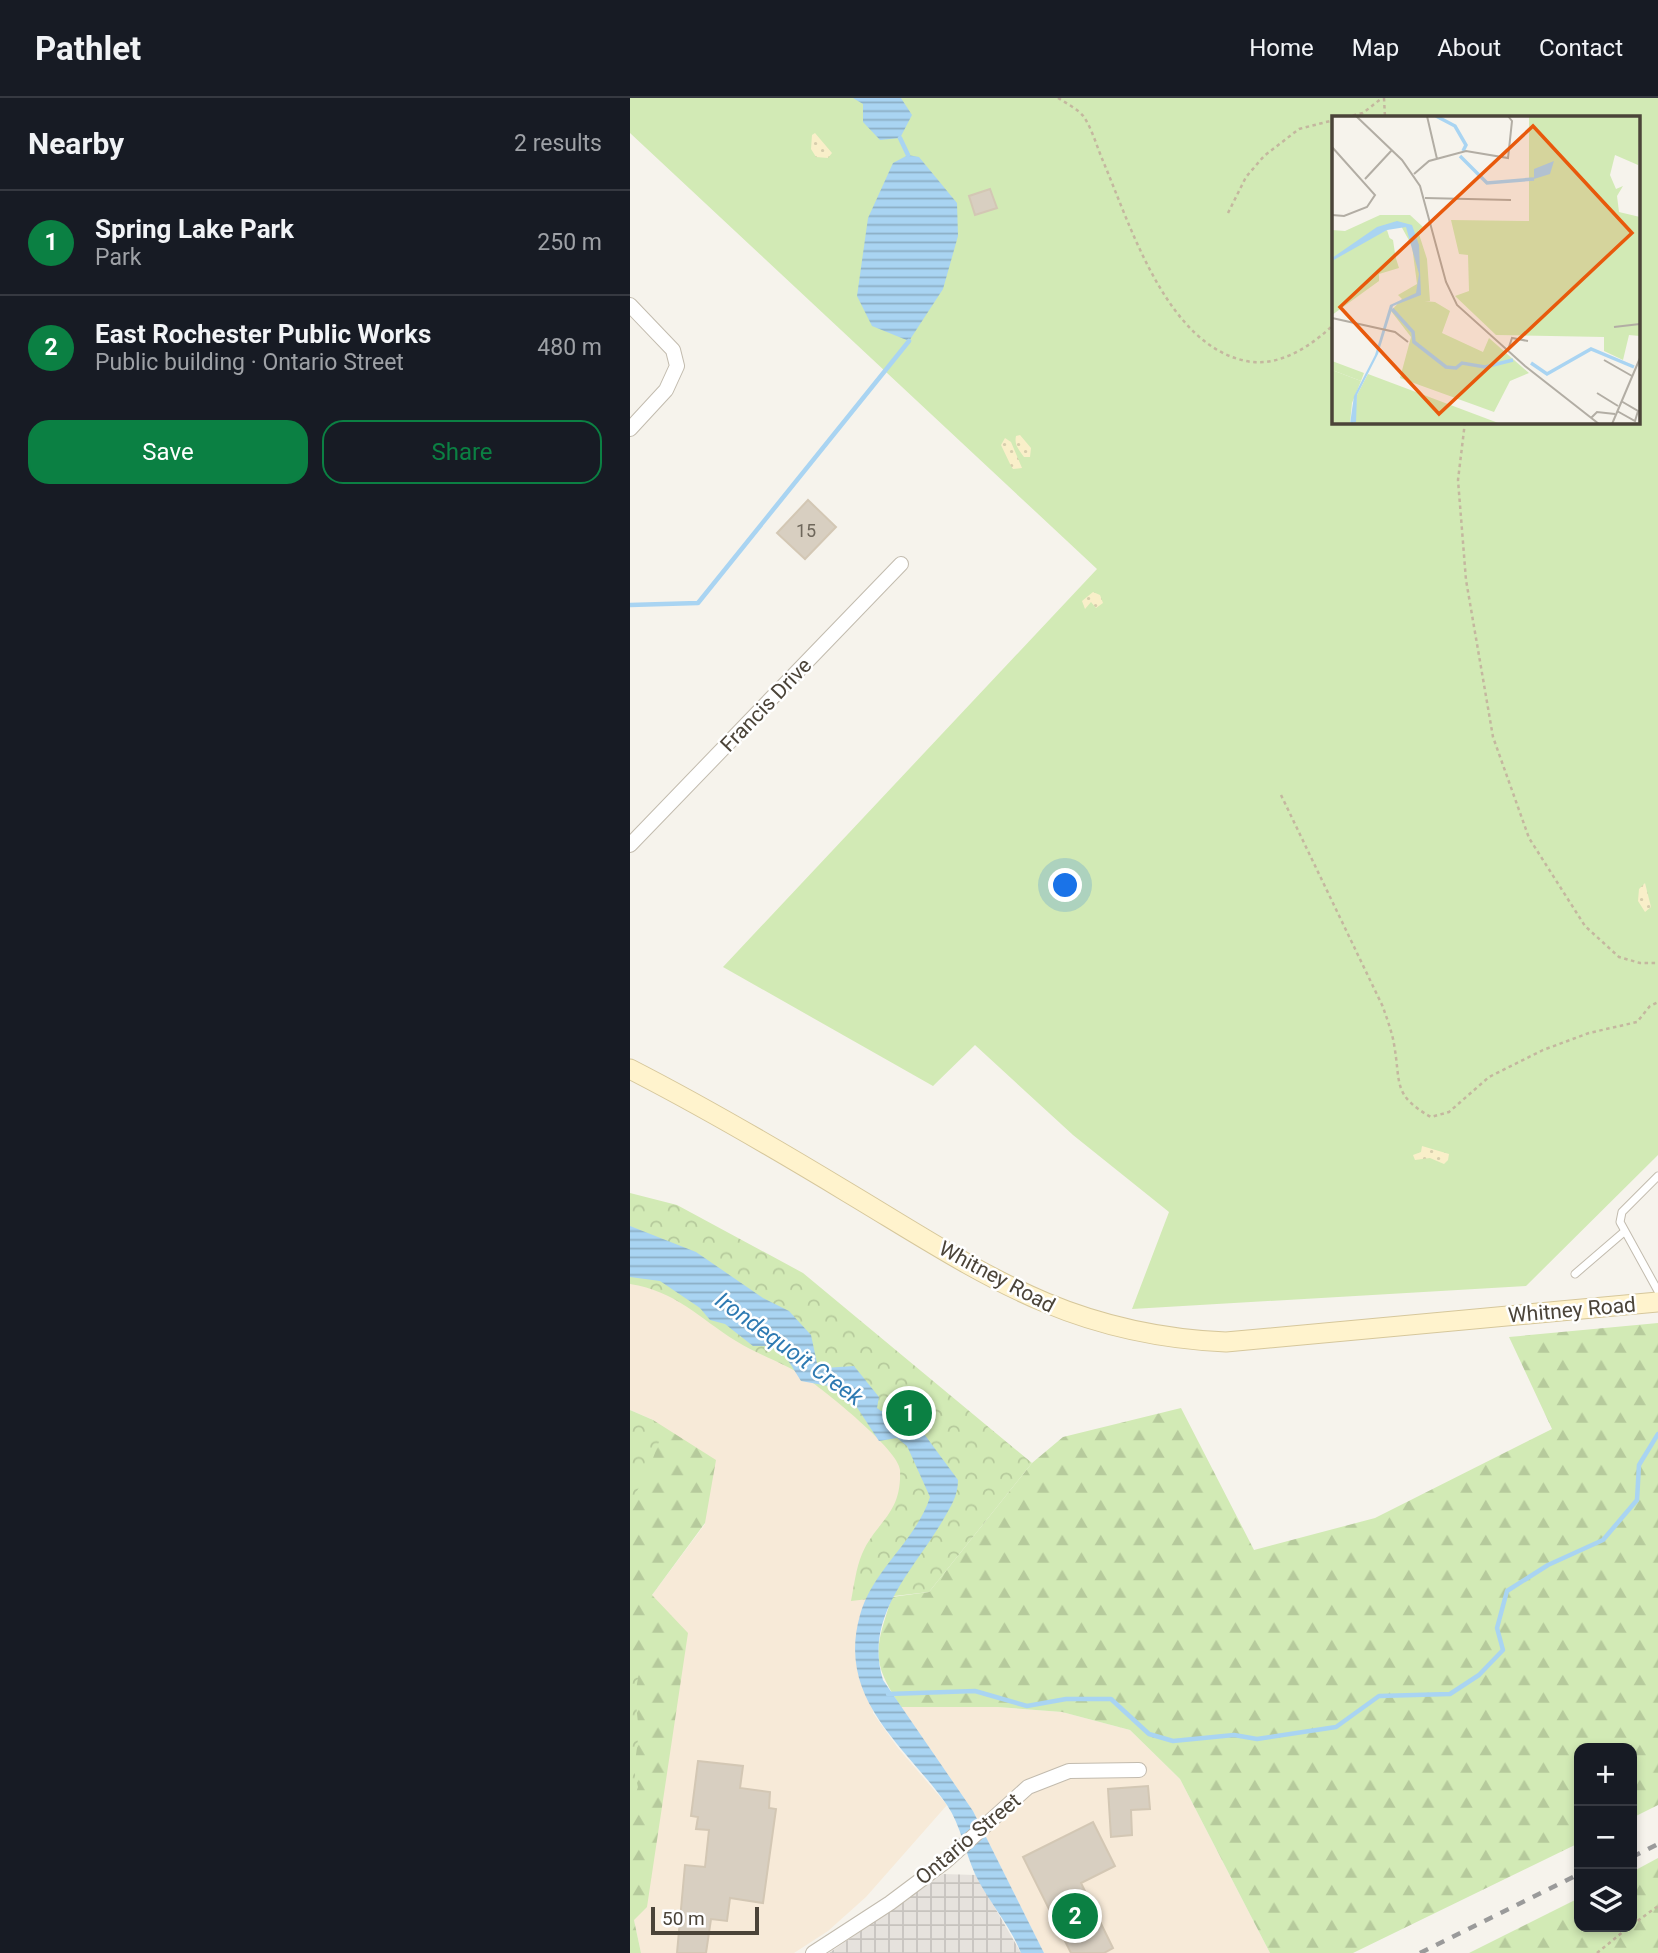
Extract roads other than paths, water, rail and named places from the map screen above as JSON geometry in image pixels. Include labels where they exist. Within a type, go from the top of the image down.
[{"type":"main road","name":"Whitney Road","points":[[630,1069],[751,1135],[1011,1289],[1091,1321],[1140,1334],[1226,1342],[1658,1303]]},
{"type":"street","points":[[630,305],[673,349],[677,366],[666,390],[630,429]]},
{"type":"street","name":"Francis Drive","points":[[630,845],[901,564]]},
{"type":"street","name":"Ontario Street","points":[[813,1953],[890,1903],[956,1852],[1028,1787],[1069,1771],[1139,1770]]},
{"type":"lane","points":[[1658,1176],[1622,1212],[1620,1222],[1658,1291]]},
{"type":"lane","points":[[1575,1274],[1625,1231]]},
{"type":"water","points":[[853,98],[901,98],[912,115],[900,138],[880,140],[863,122],[863,104]]},
{"type":"water","points":[[908,155],[919,157],[957,203],[958,236],[943,289],[909,341],[872,326],[857,296],[868,218],[893,163]]},
{"type":"water","name":"Irondequoit Creek","points":[[630,1226],[696,1252],[763,1298],[789,1311],[811,1335],[817,1363],[825,1368],[854,1366],[879,1397],[877,1408],[881,1411],[905,1408],[958,1480],[951,1505],[906,1576],[886,1614],[880,1635],[879,1657],[883,1680],[973,1811],[1044,1953],[1021,1953],[975,1874],[952,1813],[879,1719],[866,1697],[858,1672],[855,1645],[860,1615],[866,1599],[874,1583],[915,1528],[930,1497],[907,1446],[897,1438],[879,1441],[845,1389],[801,1381],[779,1346],[753,1346],[725,1324],[710,1320],[700,1308],[660,1281],[630,1277]]},
{"type":"waterway","points":[[900,138],[908,155]]},
{"type":"waterway","points":[[630,605],[698,603],[909,341]]},
{"type":"waterway","points":[[888,1694],[975,1691],[1027,1706],[1066,1699],[1111,1699],[1149,1734],[1173,1741],[1234,1735],[1257,1739],[1336,1727],[1379,1696],[1450,1694],[1479,1675],[1503,1650],[1497,1628],[1507,1591],[1548,1565],[1603,1540],[1637,1500],[1639,1465],[1658,1434]]},
{"type":"railway","points":[[1637,1854],[1658,1844]]},
{"type":"railway","points":[[1420,1953],[1574,1876]]},
{"type":"place","name":"Spring Lake Park","points":[[909,1413]]},
{"type":"place","name":"East Rochester Public Works","points":[[1075,1916]]}]
